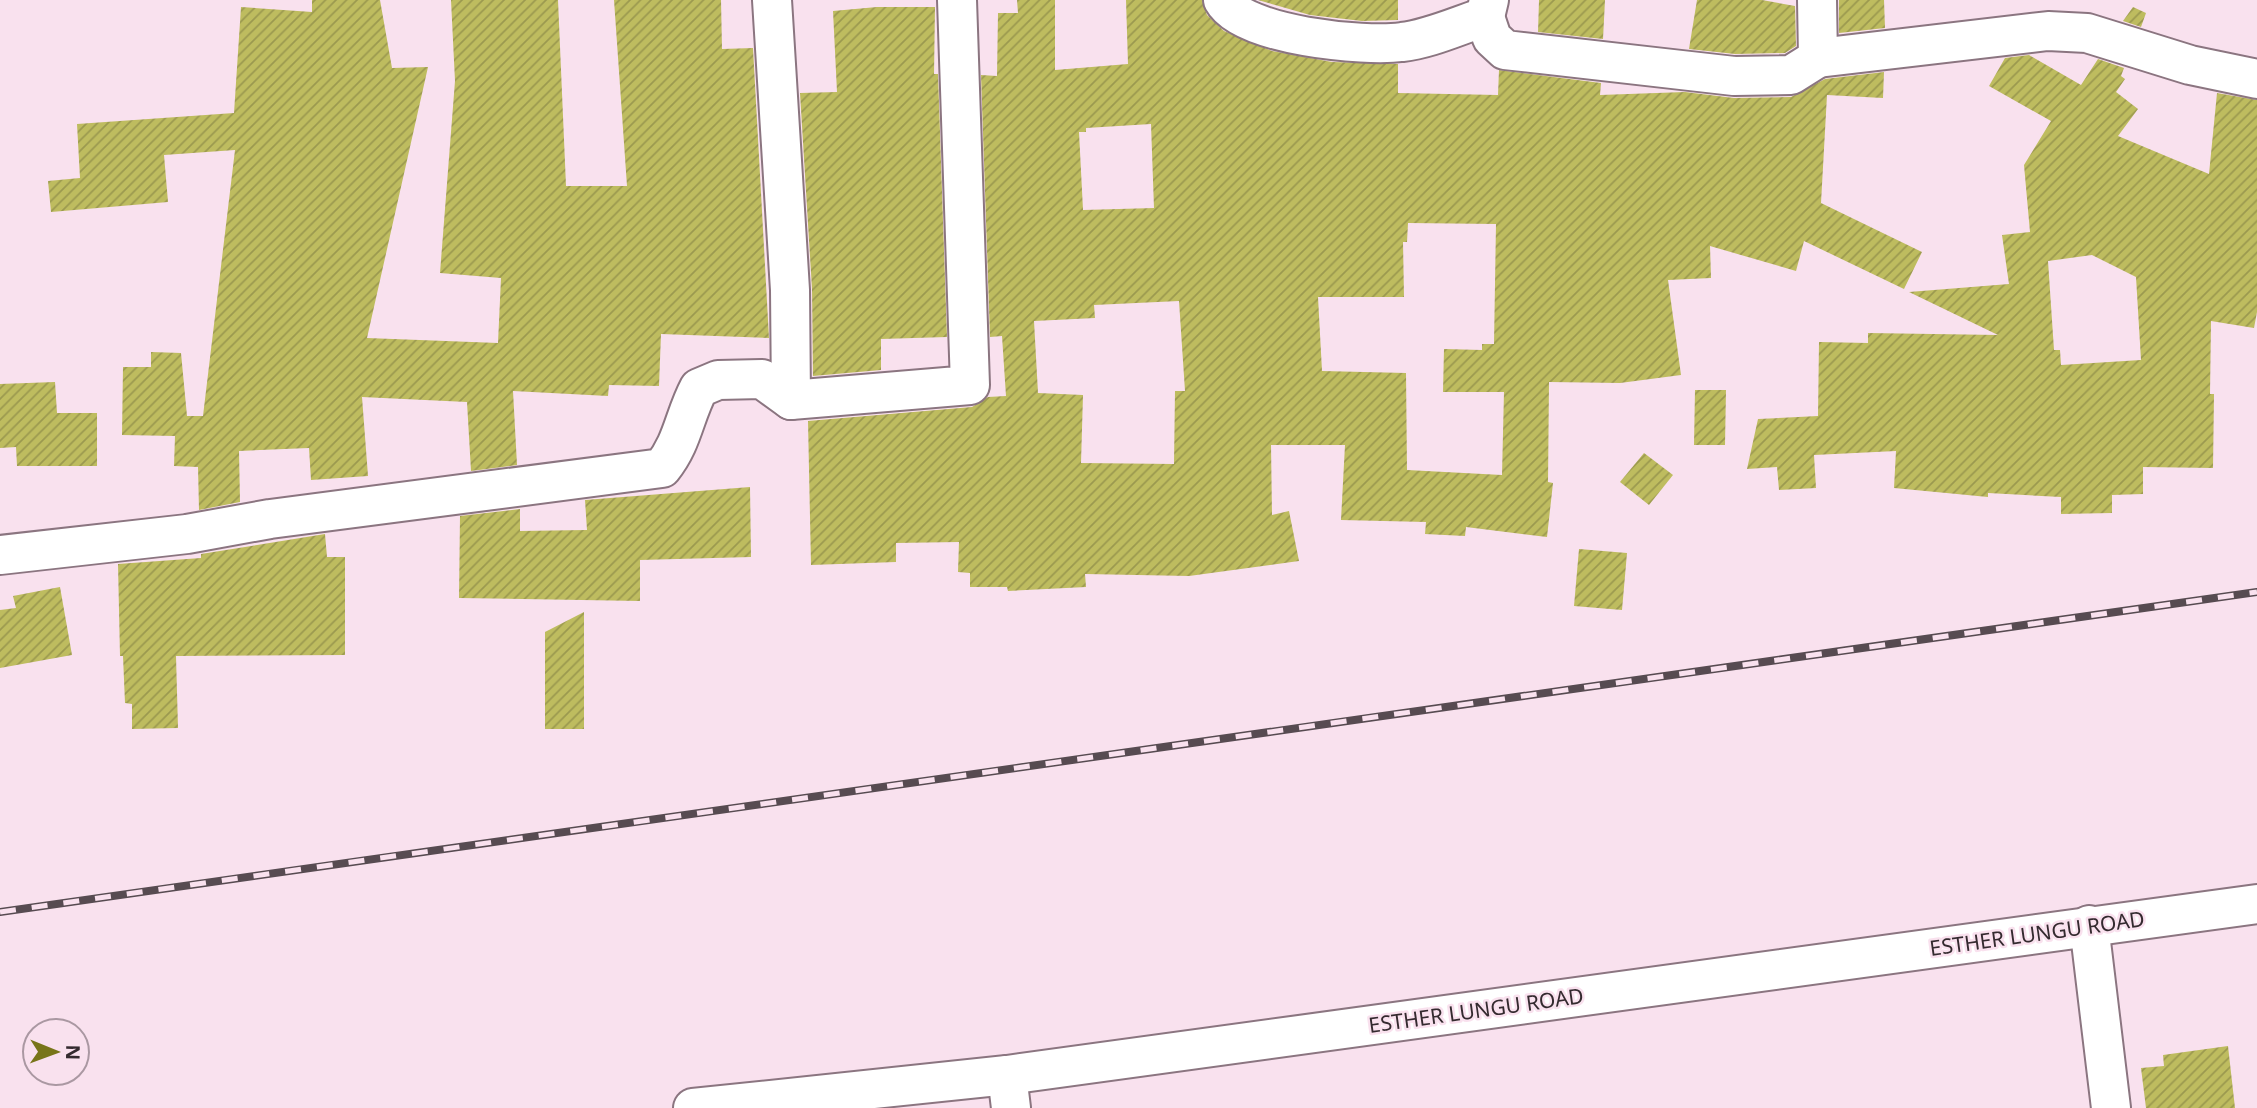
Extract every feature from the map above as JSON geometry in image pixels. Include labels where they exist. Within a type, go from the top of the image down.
[{"type":"street","points":[[772,0],[790,290],[792,400]]},
{"type":"street","points":[[0,555],[187,534],[270,519],[662,468],[677,449],[690,405],[699,388],[718,380],[762,379],[792,400],[970,386],[957,0]]},
{"type":"street","points":[[1223,0],[1240,16],[1331,42],[1403,42],[1487,8],[1492,38],[1505,50],[1734,76],[1791,75],[1818,58],[2048,31],[2087,33],[2190,65],[2257,79]]},
{"type":"street","points":[[1817,0],[1818,58]]},
{"type":"street","name":"ESTHER LUNGU ROAD","points":[[693,1108],[1009,1091],[2089,925],[2257,904]]},
{"type":"street","points":[[2089,925],[2111,1108]]},
{"type":"building","points":[[312,0],[380,0],[392,68],[428,67],[367,338],[498,343],[501,278],[440,273],[455,81],[451,0],[558,0],[566,186],[627,186],[614,0],[721,0],[722,49],[753,48],[769,338],[661,334],[659,386],[609,385],[608,396],[513,391],[517,465],[471,471],[467,402],[362,397],[368,476],[311,480],[309,448],[239,451],[240,502],[199,510],[198,467],[174,466],[175,436],[122,435],[123,367],[151,367],[151,352],[181,353],[187,416],[203,416],[235,150],[164,155],[168,202],[51,212],[48,181],[80,178],[77,124],[234,113],[241,7],[312,12]]},
{"type":"building","points":[[1017,0],[1055,0],[1055,70],[1128,64],[1126,0],[1202,0],[1207,15],[1224,31],[1272,51],[1332,62],[1398,64],[1398,93],[1498,95],[1499,70],[1601,83],[1600,95],[1685,92],[1734,98],[1791,97],[1825,79],[1884,72],[1883,98],[1827,95],[1821,203],[1922,252],[1904,289],[1804,241],[1796,271],[1710,246],[1711,278],[1668,280],[1681,375],[1620,383],[1549,382],[1548,482],[1553,483],[1547,537],[1466,527],[1465,536],[1425,534],[1426,522],[1341,520],[1345,445],[1271,445],[1272,515],[1289,511],[1299,561],[1189,576],[1085,574],[1086,587],[1008,591],[1007,587],[970,587],[970,573],[958,572],[959,542],[896,543],[896,562],[811,565],[808,421],[972,407],[988,397],[1006,396],[1002,336],[990,337],[981,75],[997,76],[998,13],[1018,13]],"holes":[[[1151,124],[1154,208],[1083,210],[1079,132],[1086,132],[1086,128]],[[1408,223],[1496,224],[1494,344],[1482,344],[1482,350],[1444,349],[1443,392],[1504,392],[1502,475],[1407,470],[1406,373],[1322,371],[1318,297],[1404,297],[1403,242],[1407,242]],[[1179,301],[1185,391],[1175,391],[1174,464],[1081,463],[1083,395],[1038,393],[1034,321],[1095,318],[1094,305]]]},
{"type":"building","points":[[1258,0],[1398,0],[1398,20],[1362,21],[1310,15]]},
{"type":"building","points":[[1539,0],[1605,0],[1603,39],[1538,32]]},
{"type":"building","points":[[1697,0],[1762,0],[1795,6],[1796,46],[1785,53],[1735,54],[1689,49]]},
{"type":"building","points":[[1839,0],[1884,0],[1885,28],[1839,33]]},
{"type":"building","points":[[877,7],[935,7],[934,74],[938,74],[947,337],[881,339],[881,370],[813,376],[812,289],[800,93],[837,92],[833,11]]},
{"type":"building","points":[[2133,7],[2146,13],[2141,27],[2123,21]]},
{"type":"building","points":[[2029,55],[2081,85],[2098,59],[2124,68],[2121,76],[2125,79],[2116,92],[2138,109],[2118,136],[2209,174],[2217,93],[2257,100],[2257,312],[2254,328],[2211,321],[2213,468],[2143,467],[2143,494],[2112,495],[2112,513],[2061,514],[2061,497],[1988,493],[1988,497],[1894,488],[1896,451],[1814,455],[1816,488],[1779,490],[1777,467],[1747,469],[1758,419],[1818,416],[1819,342],[1868,343],[1868,333],[1998,335],[1909,292],[2009,284],[2002,235],[2030,232],[2024,165],[2051,121],[1989,86],[2005,58]],"holes":[[[2092,255],[2136,277],[2141,360],[2061,365],[2060,350],[2054,350],[2048,261]]]},
{"type":"building","points":[[55,382],[57,413],[97,413],[97,466],[17,466],[16,447],[0,448],[0,384]]},
{"type":"building","points":[[1695,390],[1726,390],[1725,445],[1694,445]]},
{"type":"building","points":[[1644,453],[1673,475],[1649,505],[1620,482]]},
{"type":"building","points":[[750,487],[751,557],[640,560],[640,601],[459,598],[460,516],[520,509],[520,531],[587,530],[585,500]]},
{"type":"building","points":[[325,534],[327,557],[345,557],[345,655],[176,656],[178,728],[132,729],[132,704],[125,703],[123,656],[120,656],[118,564],[201,558],[201,554]]},
{"type":"building","points":[[1579,549],[1627,553],[1622,610],[1574,606]]},
{"type":"building","points":[[60,587],[72,655],[0,668],[0,610],[16,608],[13,596]]},
{"type":"building","points":[[584,612],[584,729],[545,729],[545,632]]},
{"type":"building","points":[[2228,1046],[2235,1108],[2146,1108],[2141,1068],[2164,1066],[2163,1055]]},
{"type":"railway","points":[[0,912],[2257,592]]}]
